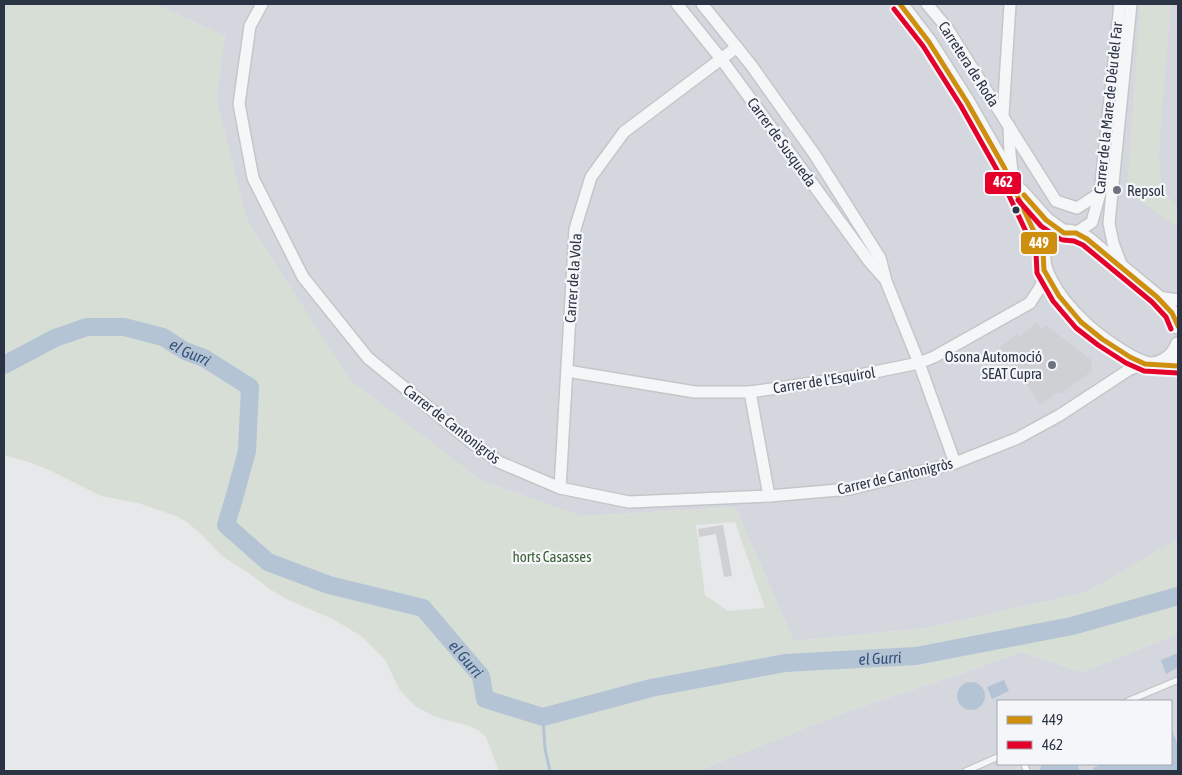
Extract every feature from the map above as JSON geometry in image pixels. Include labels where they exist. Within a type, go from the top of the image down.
[{"type":"street","name":"Carrer de Cantonigròs","points":[[262,4],[250,26],[239,104],[253,178],[303,277],[368,358],[471,442],[499,462],[560,488],[629,502],[769,496],[850,489],[955,463],[1018,438],[1060,415],[1130,369],[1151,364]]},
{"type":"street","name":"Carrer de Susqueda","points":[[677,4],[722,60],[886,282]]},
{"type":"street","name":"Carrer de Susqueda","points":[[702,4],[751,65],[815,154],[880,258],[886,282],[920,363],[955,463]]},
{"type":"street","points":[[900,4],[929,42],[967,102],[1004,167],[1043,251],[1044,270],[1059,296],[1081,322],[1102,339],[1130,357],[1151,364],[1178,366]]},
{"type":"street","name":"Carretera de Roda","points":[[927,4],[947,28],[1056,201],[1077,208],[1100,193]]},
{"type":"street","points":[[1010,4],[1006,120],[1014,181]]},
{"type":"street","name":"Carrer de la Mare de Déu del Far","points":[[1070,233],[1092,222],[1100,193],[1120,4]]},
{"type":"street","name":"Carrer de la Mare de Déu del Far","points":[[1122,267],[1113,243],[1110,223],[1131,4]]},
{"type":"street","name":"Carrer de la Vola","points":[[560,488],[575,229],[591,177],[624,132],[737,48]]},
{"type":"street","points":[[1004,167],[1024,195],[1046,220],[1070,233],[1087,239],[1122,267],[1157,297],[1172,313],[1178,326]]},
{"type":"street","points":[[1043,251],[1050,240],[1059,234],[1070,233]]},
{"type":"street","name":"Carrer de l'Esquirol","points":[[567,371],[695,392],[750,392],[840,379],[920,363],[1030,303],[1040,286],[1044,270]]},
{"type":"street","points":[[1157,297],[1178,300]]},
{"type":"street","points":[[1151,364],[1170,358],[1178,348],[1178,345]]},
{"type":"street","points":[[750,392],[769,496]]},
{"type":"lane","points":[[1130,700],[1178,680]]},
{"type":"lane","points":[[966,771],[997,757]]},
{"type":"shaded area","points":[[155,4],[1178,4],[1178,539],[1087,592],[927,628],[794,641],[735,507],[580,516],[480,480],[351,381],[247,221],[216,98],[225,36]]},
{"type":"shaded area","points":[[1178,634],[1178,771],[697,771],[854,709],[1021,652],[1082,672]]},
{"type":"green space","name":"horts Casasses","points":[[4,4],[155,4],[225,36],[216,98],[247,221],[351,381],[480,480],[580,516],[735,507],[794,641],[927,628],[1087,592],[1178,539],[1178,634],[1082,672],[1021,652],[854,709],[697,771],[499,771],[486,737],[478,730],[467,725],[434,716],[415,706],[399,689],[386,661],[361,636],[333,619],[288,600],[268,588],[222,556],[187,522],[176,516],[138,503],[101,496],[51,471],[4,455]],"holes":[[[735,522],[765,608],[728,611],[705,595],[696,525]]]},
{"type":"green space","points":[[1140,4],[1171,4],[1159,153],[1162,185],[1168,196],[1178,207],[1178,228],[1135,197],[1128,181]]},
{"type":"water","points":[[1178,653],[1178,667],[1166,674],[1161,660]]},
{"type":"water","points":[[1004,680],[1009,691],[992,699],[987,687]]},
{"type":"water","points":[[971,682],[981,686],[985,696],[981,706],[971,710],[961,706],[957,696],[961,686]]},
{"type":"water","points":[[1172,730],[1178,745],[1178,771],[1094,771],[1093,768],[1100,765],[1172,765]]},
{"type":"water","points":[[1042,765],[1077,765],[1080,771],[1039,771]]},
{"type":"building","name":"Osona Automoció SEAT Cupra","points":[[1036,323],[1041,329],[1046,325],[1091,360],[1092,371],[1041,405],[1000,347],[1017,334],[1019,337]]},
{"type":"building","points":[[723,525],[732,576],[724,577],[716,534],[699,537],[698,529]]},
{"type":"waterway","name":"el Gurri","points":[[4,365],[55,338],[87,327],[124,327],[163,337],[185,351],[204,358],[250,387],[247,451],[226,525],[268,562],[329,585],[423,608],[481,676],[485,699],[543,717],[651,688],[785,663],[916,656],[1072,626],[1178,596]]},
{"type":"waterway","points":[[543,717],[545,749],[550,771]]},
{"type":"transit line","name":"449","points":[[900,4],[929,42],[967,102],[1004,167],[1043,251],[1044,270],[1059,296],[1081,322],[1102,339],[1130,357],[1145,364],[1178,366]]},
{"type":"transit line","name":"462","points":[[894,9],[923,46],[961,106],[997,170],[1036,253],[1037,273],[1053,301],[1076,328],[1126,363],[1144,371],[1178,373]]},
{"type":"transit line","name":"449","points":[[1024,195],[1046,220],[1064,233],[1076,233],[1087,239],[1157,297],[1172,313],[1178,326]]},
{"type":"transit line","name":"462","points":[[1018,200],[1041,226],[1060,239],[1074,241],[1083,245],[1152,302],[1166,317],[1171,329]]},
{"type":"place","name":"Repsol","points":[[1117,190]]},
{"type":"place","name":"Osona Automoció SEAT Cupra","points":[[1052,365]]}]
